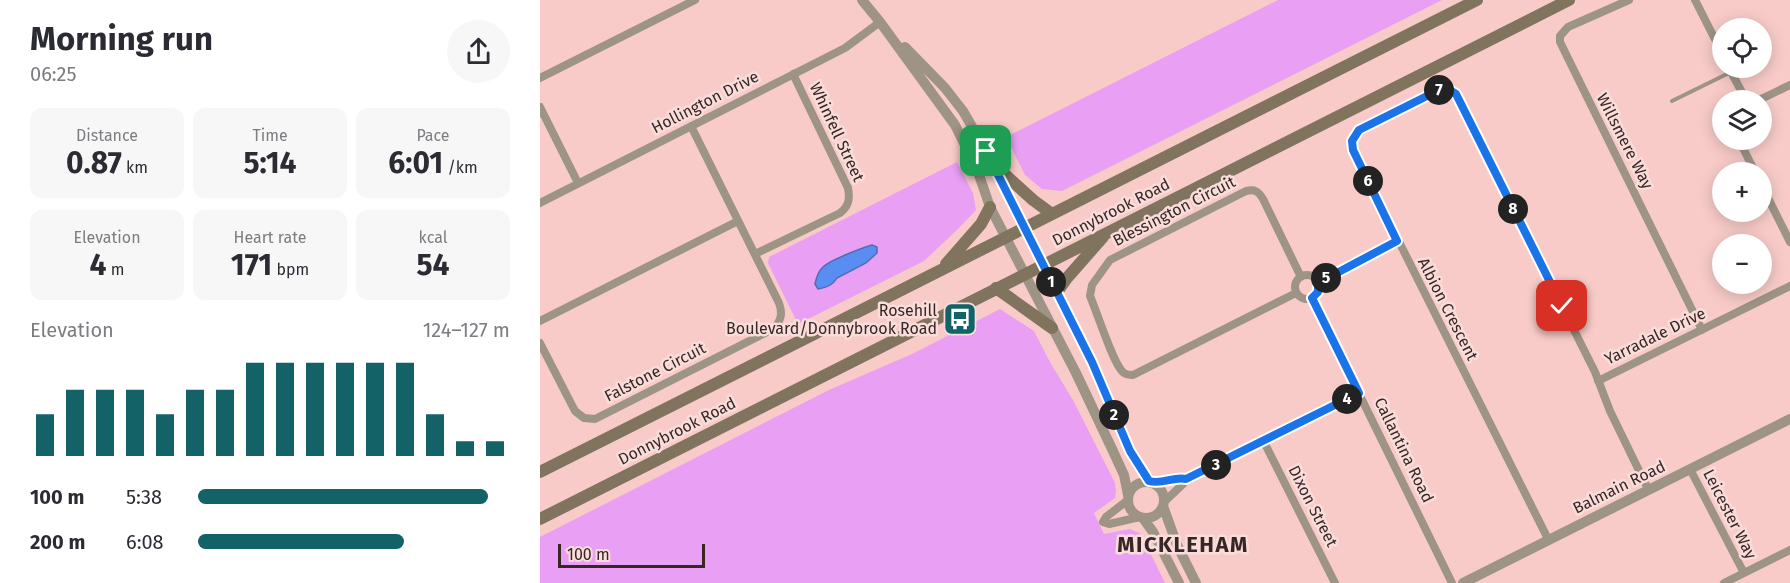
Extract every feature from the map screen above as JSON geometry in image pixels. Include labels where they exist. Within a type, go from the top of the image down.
[{"type":"main road","name":"Donnybrook Road","points":[[540,472],[1477,0]]},
{"type":"main road","name":"Donnybrook Road","points":[[540,519],[1569,0]]},
{"type":"main road","points":[[991,162],[1052,214]]},
{"type":"main road","points":[[941,270],[981,224],[990,207]]},
{"type":"main road","points":[[1057,292],[1108,231]]},
{"type":"main road","points":[[996,288],[1052,328]]},
{"type":"street","points":[[540,78],[695,0]]},
{"type":"street","points":[[862,0],[955,125],[977,169],[990,207],[1113,449],[1124,475],[1133,511],[1153,532],[1179,583]]},
{"type":"street","name":"Willsmere Way","points":[[1629,0],[1568,27],[1560,36],[1560,42],[1702,330]]},
{"type":"street","points":[[1695,0],[1712,33]]},
{"type":"street","points":[[880,22],[945,88],[963,111],[1092,362],[1126,442],[1152,482],[1162,492],[1177,545],[1196,583]]},
{"type":"street","name":"Hollington Drive","points":[[540,203],[845,48],[880,22]]},
{"type":"street","name":"Whinfell Street","points":[[755,254],[840,213],[847,207],[849,201],[848,188],[793,74]]},
{"type":"street","points":[[1772,94],[1790,85]]},
{"type":"street","name":"Albion Crescent","points":[[1548,539],[1351,146],[1359,130],[1439,90],[1448,89],[1454,92],[1598,381],[1648,489]]},
{"type":"street","points":[[540,108],[578,183]]},
{"type":"street","name":"Falstone Circuit","points":[[540,343],[575,411],[589,419],[599,417],[776,326],[780,320],[781,309],[691,126]]},
{"type":"street","name":"Blessington Circuit","points":[[1296,293],[1133,375],[1123,372],[1116,361],[1090,296],[1092,285],[1110,260],[1252,190],[1260,193],[1301,277]]},
{"type":"street","points":[[1772,206],[1790,242]]},
{"type":"street","points":[[540,321],[738,221]]},
{"type":"street","points":[[1318,283],[1397,241]]},
{"type":"street","points":[[1310,276],[1318,283],[1318,292],[1312,298],[1302,298],[1296,293],[1296,282],[1301,277],[1310,276]]},
{"type":"street","name":"Yarradale Drive","points":[[1598,381],[1790,286]]},
{"type":"street","name":"Callantina Road","points":[[1312,298],[1452,583]]},
{"type":"street","points":[[1186,479],[1136,485],[1128,498],[1103,522],[1109,524],[1154,516],[1186,479],[1359,393]]},
{"type":"street","name":"Balmain Road","points":[[1463,583],[1790,419]]},
{"type":"street","name":"Dixon Street","points":[[1264,442],[1335,583]]},
{"type":"street","name":"Leicester Way","points":[[1690,469],[1744,573]]},
{"type":"street","points":[[1724,583],[1790,550]]},
{"type":"lane","points":[[1672,102],[1716,78]]},
{"type":"shaded area","points":[[1278,0],[1442,0],[1062,191],[1042,189],[1025,175],[1006,137]]},
{"type":"shaded area","points":[[957,162],[973,193],[976,210],[959,228],[924,261],[798,324],[768,263],[769,257]]},
{"type":"shaded area","points":[[1000,309],[1034,331],[1073,400],[1115,483],[1115,498],[1094,513],[1104,534],[1130,529],[1141,534],[1165,583],[540,583],[540,537],[829,390],[912,354]]},
{"type":"water","points":[[872,245],[877,247],[877,253],[866,263],[837,278],[829,286],[818,289],[815,282],[823,267],[854,251]]},
{"type":"place","name":"Rosehill Boulevard/Donnybrook Road","points":[[960,319]]},
{"type":"district","name":"MICKLEHAM","points":[[1183,544]]},
{"type":"route","points":[[986,151],[1092,362],[1130,451],[1149,481],[1155,483],[1186,479],[1359,393],[1312,298],[1318,292],[1318,283],[1397,241],[1351,146],[1352,141],[1359,130],[1439,90],[1448,89],[1456,94],[1562,306]]}]
